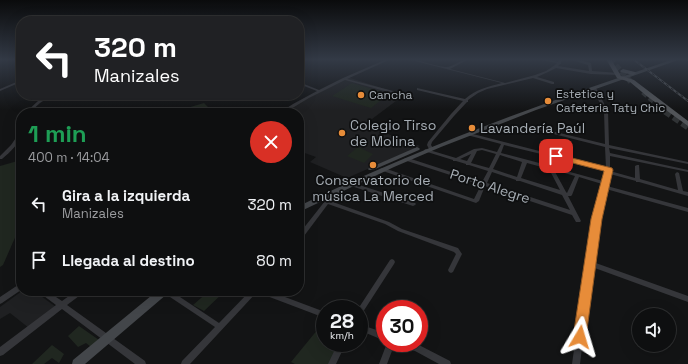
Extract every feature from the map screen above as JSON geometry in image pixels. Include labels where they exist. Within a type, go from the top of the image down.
[{"type":"main road","points":[[625,76],[670,113],[688,124]]},
{"type":"main road","points":[[625,76],[658,108],[688,127]]},
{"type":"street","points":[[304,100],[349,76]]},
{"type":"street","points":[[474,76],[506,84]]},
{"type":"street","points":[[304,202],[395,158],[469,134],[625,76]]},
{"type":"street","points":[[304,206],[349,183],[429,148],[625,76]]},
{"type":"street","points":[[429,148],[430,142],[473,94],[482,90],[534,77],[553,83]]},
{"type":"street","points":[[344,78],[400,94]]},
{"type":"street","points":[[0,90],[16,83]]},
{"type":"street","points":[[304,85],[319,91]]},
{"type":"street","points":[[576,364],[596,219],[606,185],[608,171],[606,112],[594,88]]},
{"type":"street","points":[[418,89],[467,101]]},
{"type":"street","points":[[32,108],[42,100]]},
{"type":"street","points":[[290,108],[303,100]]},
{"type":"street","points":[[534,128],[688,163]]},
{"type":"street","points":[[469,134],[543,153],[688,194]]},
{"type":"street","points":[[0,158],[16,141]]},
{"type":"street","points":[[382,169],[473,200],[478,199],[503,143]]},
{"type":"street","points":[[429,148],[455,160],[570,195],[577,176]]},
{"type":"street","points":[[455,160],[476,150],[482,149],[551,168],[688,210]]},
{"type":"street","points":[[468,164],[476,150]]},
{"type":"street","points":[[543,153],[578,221]]},
{"type":"street","points":[[608,154],[688,171]]},
{"type":"street","name":"Porto Alegre","points":[[406,159],[573,213]]},
{"type":"street","points":[[518,180],[525,161]]},
{"type":"street","points":[[637,166],[638,181]]},
{"type":"street","points":[[677,174],[681,192]]},
{"type":"street","points":[[349,183],[413,204]]},
{"type":"street","points":[[304,232],[327,202],[332,192]]},
{"type":"street","points":[[327,202],[387,223],[400,230],[456,250],[459,254],[451,270]]},
{"type":"street","points":[[367,300],[392,262]]},
{"type":"street","points":[[589,263],[688,299]]},
{"type":"street","points":[[0,301],[16,290]]},
{"type":"street","points":[[48,296],[142,364]]},
{"type":"street","points":[[0,352],[74,296]]},
{"type":"street","points":[[77,364],[159,296]]},
{"type":"street","points":[[173,296],[220,327]]},
{"type":"street","points":[[186,364],[249,296]]},
{"type":"street","points":[[275,296],[316,311]]},
{"type":"street","points":[[332,364],[338,352]]},
{"type":"street","points":[[382,364],[387,352]]},
{"type":"street","points":[[424,352],[447,364]]},
{"type":"shaded area","name":"Colegio Tirso de Molina","points":[[347,77],[404,95],[364,125],[420,146],[347,178],[310,162],[316,157],[304,153],[304,108],[290,108]]},
{"type":"shaded area","name":"Cancha","points":[[352,83],[389,94],[371,108],[332,96]]},
{"type":"shaded area","points":[[204,103],[209,108],[187,108]]},
{"type":"shaded area","points":[[358,147],[373,154],[364,163],[347,156]]},
{"type":"shaded area","points":[[16,161],[16,235],[3,265],[0,267],[0,166]]},
{"type":"shaded area","points":[[16,295],[41,296],[56,307],[29,328],[10,313],[0,319],[0,307]]},
{"type":"shaded area","points":[[203,296],[220,296],[204,311],[193,305]]},
{"type":"shaded area","points":[[79,326],[99,340],[91,347],[86,343],[78,347],[68,336]]},
{"type":"shaded area","points":[[316,332],[316,352],[338,352],[329,364],[295,364],[291,362]]},
{"type":"shaded area","points":[[52,345],[64,354],[59,363],[52,358],[44,364],[32,364]]},
{"type":"tunnel","points":[[626,76],[631,82]]},
{"type":"tunnel","points":[[643,92],[666,112]]},
{"type":"tunnel","points":[[665,111],[688,127]]},
{"type":"railway","points":[[655,76],[688,101]]},
{"type":"place","name":"Cancha","points":[[361,95]]},
{"type":"place","name":"Estetica y Cafeteria Taty Chic","points":[[548,101]]},
{"type":"place","name":"Lavandería Paúl","points":[[472,128]]},
{"type":"place","name":"Colegio Tirso de Molina","points":[[342,133]]},
{"type":"place","name":"Conservatorio de música La Merced","points":[[373,165]]},
{"type":"route","points":[[556,156],[608,170],[596,219],[580,337]]}]
